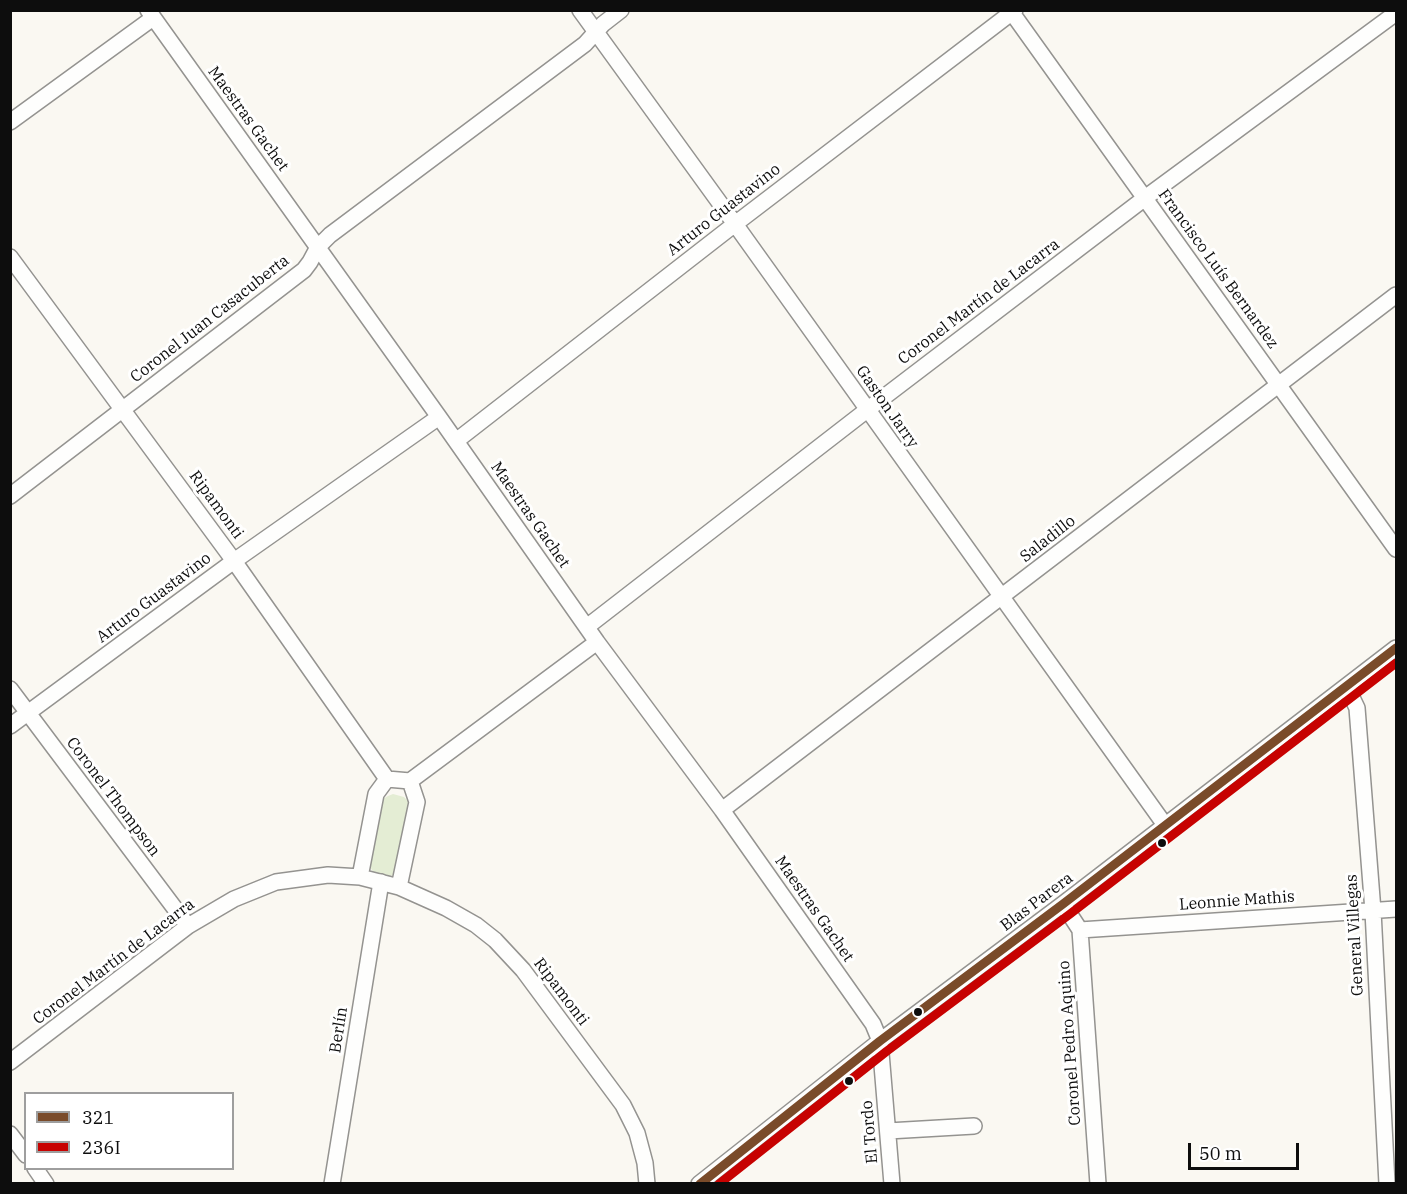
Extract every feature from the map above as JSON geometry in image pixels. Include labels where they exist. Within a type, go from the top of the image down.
[{"type":"street","name":"Gaston Jarry","points":[[580,10],[1165,825]]},
{"type":"street","name":"Coronel Juan Casacuberta","points":[[10,496],[304,270],[318,247],[330,235],[585,44],[595,32],[621,10]]},
{"type":"street","name":"Francisco Luís Bernardez","points":[[1012,11],[1396,549]]},
{"type":"street","name":"Arturo Guastavino","points":[[456,441],[1012,11]]},
{"type":"street","name":"Coronel Martín de Lacarra","points":[[588,626],[1145,198],[1396,13]]},
{"type":"street","points":[[10,122],[150,14]]},
{"type":"street","name":"Maestras Gachet","points":[[150,14],[588,626],[597,642],[722,810],[873,1024],[880,1041]]},
{"type":"street","name":"Ripamonti","points":[[10,257],[234,561],[387,779]]},
{"type":"street","name":"Saladillo","points":[[722,810],[1396,295]]},
{"type":"street","name":"Arturo Guastavino","points":[[10,726],[234,561],[439,417]]},
{"type":"street","points":[[360,877],[376,794],[387,779],[410,782],[597,642]]},
{"type":"street","name":"Blas Parera","points":[[699,1184],[880,1041],[1063,904],[1396,648]]},
{"type":"street","name":"General Villegas","points":[[1347,687],[1357,708],[1373,911],[1387,1184]]},
{"type":"street","name":"Coronel Thompson","points":[[10,689],[188,926]]},
{"type":"street","points":[[399,886],[417,802],[410,782]]},
{"type":"street","name":"Coronel Martín de Lacarra","points":[[10,1062],[188,926],[234,899],[276,882],[328,875],[360,877],[381,882]]},
{"type":"street","name":"Ripamonti","points":[[381,882],[399,886],[476,924],[495,940],[523,970],[623,1104],[637,1133],[648,1184]]},
{"type":"street","name":"Berlín","points":[[332,1184],[381,882]]},
{"type":"street","name":"Coronel Pedro Aquino","points":[[1063,904],[1080,930],[1098,1184]]},
{"type":"street","name":"Leonnie Mathis","points":[[1080,930],[1396,909]]},
{"type":"street","name":"El Tordo","points":[[880,1041],[892,1184]]},
{"type":"street","points":[[888,1131],[974,1125]]},
{"type":"street","points":[[10,1134],[24,1152]]},
{"type":"street","points":[[36,1170],[46,1184]]},
{"type":"green space","points":[[393,794],[404,797],[409,807],[396,872],[386,878],[375,875],[369,865],[381,804],[383,799]]},
{"type":"transit line","name":"321","points":[[700,1184],[880,1041],[1063,904],[1396,648]]},
{"type":"transit line","name":"236I","points":[[719,1184],[887,1051],[1070,914],[1396,663]]}]
